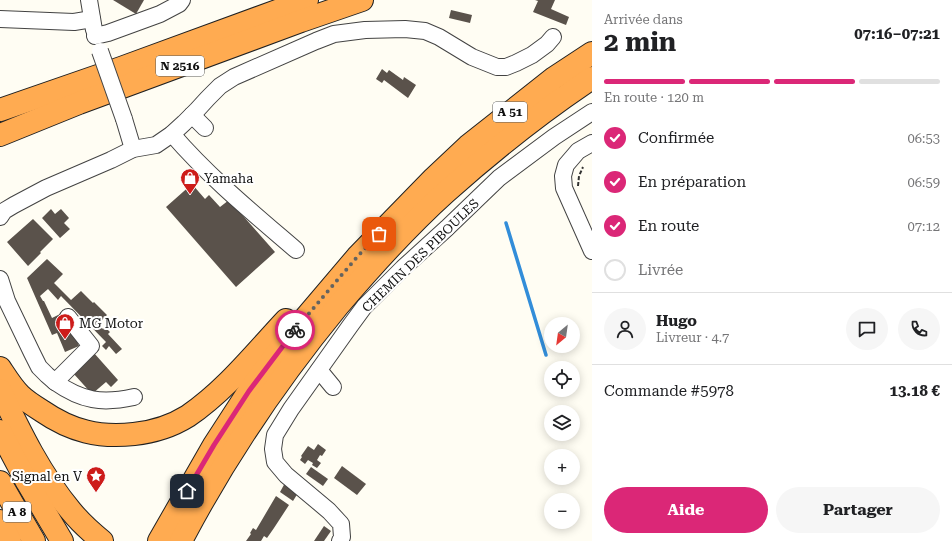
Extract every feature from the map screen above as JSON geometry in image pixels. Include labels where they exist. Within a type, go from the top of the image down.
[{"type":"highway","name":"N 2516","points":[[0,110],[121,68],[307,0]]},
{"type":"highway","name":"N 2516","points":[[0,135],[79,103],[362,0]]},
{"type":"highway","name":"A 51","points":[[159,541],[214,445],[249,391],[289,337],[357,257],[434,178],[468,146],[554,78],[592,53]]},
{"type":"highway","name":"A 51","points":[[185,535],[209,489],[242,436],[279,382],[316,334],[371,268],[446,192],[526,125],[592,78]]},
{"type":"highway","points":[[0,368],[21,396],[32,405],[52,418],[76,429],[91,433],[122,436],[156,431],[171,425],[204,404],[224,386],[349,252],[370,232],[434,178]]},
{"type":"highway","points":[[0,390],[36,460],[58,495],[89,530],[102,541]]},
{"type":"highway","name":"A 8","points":[[0,431],[26,482],[62,541]]},
{"type":"highway","name":"A 8","points":[[0,482],[34,541]]},
{"type":"highway","points":[[0,521],[10,541]]},
{"type":"street","points":[[89,0],[95,36],[133,149]]},
{"type":"street","points":[[95,36],[108,33],[160,14],[180,4],[182,0]]},
{"type":"street","points":[[0,19],[74,22],[92,19]]},
{"type":"street","points":[[0,217],[14,205],[46,188],[133,149],[156,145],[172,134],[220,86],[234,77],[334,34],[365,30],[405,29],[425,31],[439,37],[472,57],[497,67],[506,67],[532,55],[547,44],[553,37]]},
{"type":"street","name":"CHEMIN DES PIBOULES","points":[[340,541],[342,537],[341,524],[329,511],[286,474],[275,462],[273,450],[275,435],[291,409],[364,307],[403,268],[499,178],[554,137],[592,112]]},
{"type":"street","points":[[192,115],[205,128]]},
{"type":"street","points":[[172,134],[230,193],[296,250]]},
{"type":"street","points":[[592,142],[578,150],[566,165],[563,176],[564,188],[592,251]]},
{"type":"street","points":[[0,279],[8,301],[32,353],[40,367],[47,375],[65,390],[95,400],[122,400],[134,397]]},
{"type":"street","points":[[55,382],[91,346],[68,317]]},
{"type":"street","points":[[319,370],[333,387]]},
{"type":"path","points":[[578,188],[579,176],[584,165]]},
{"type":"building","points":[[113,0],[144,0],[136,14]]},
{"type":"building","points":[[535,0],[555,0],[551,9],[569,17],[566,25],[533,12],[538,1]]},
{"type":"building","points":[[451,10],[472,15],[470,23],[449,18]]},
{"type":"building","points":[[382,69],[387,73],[389,70],[403,80],[404,77],[416,85],[408,98],[384,80],[382,83],[376,79]]},
{"type":"building","points":[[192,184],[205,199],[209,195],[220,207],[229,200],[275,252],[236,287],[166,207]]},
{"type":"building","points":[[51,209],[55,214],[61,209],[69,218],[64,223],[70,229],[60,238],[42,218]]},
{"type":"building","points":[[33,219],[53,239],[28,266],[7,242]]},
{"type":"building","points":[[47,259],[63,274],[54,283],[71,300],[81,291],[107,315],[98,324],[103,329],[105,327],[110,332],[108,334],[122,349],[116,354],[109,346],[106,350],[102,346],[106,342],[61,296],[58,300],[48,289],[40,296],[52,318],[62,313],[71,327],[79,346],[65,352],[57,333],[52,335],[27,278]]},
{"type":"building","points":[[94,353],[118,380],[111,387],[106,382],[92,394],[73,373]]},
{"type":"building","points":[[318,444],[326,450],[317,460],[321,463],[317,468],[308,460],[305,464],[300,460],[308,446],[314,450]]},
{"type":"building","points":[[342,466],[366,484],[357,495],[334,478]]},
{"type":"building","points":[[311,467],[328,479],[323,486],[306,474]]},
{"type":"building","points":[[285,483],[298,493],[293,501],[280,492]]},
{"type":"building","points":[[276,496],[289,505],[274,528],[267,538],[264,536],[261,541],[246,541],[253,528],[256,530]]},
{"type":"building","points":[[324,526],[331,531],[324,541],[314,541]]},
{"type":"waterway","points":[[506,223],[546,355]]},
{"type":"way so far","points":[[295,330],[357,257],[379,234]]},
{"type":"place","name":"Yamaha","points":[[190,195]]},
{"type":"place","name":"MG Motor","points":[[65,340]]},
{"type":"place","name":"Signal en V","points":[[96,493]]},
{"type":"route","points":[[187,491],[214,445],[249,391],[295,330]]}]
